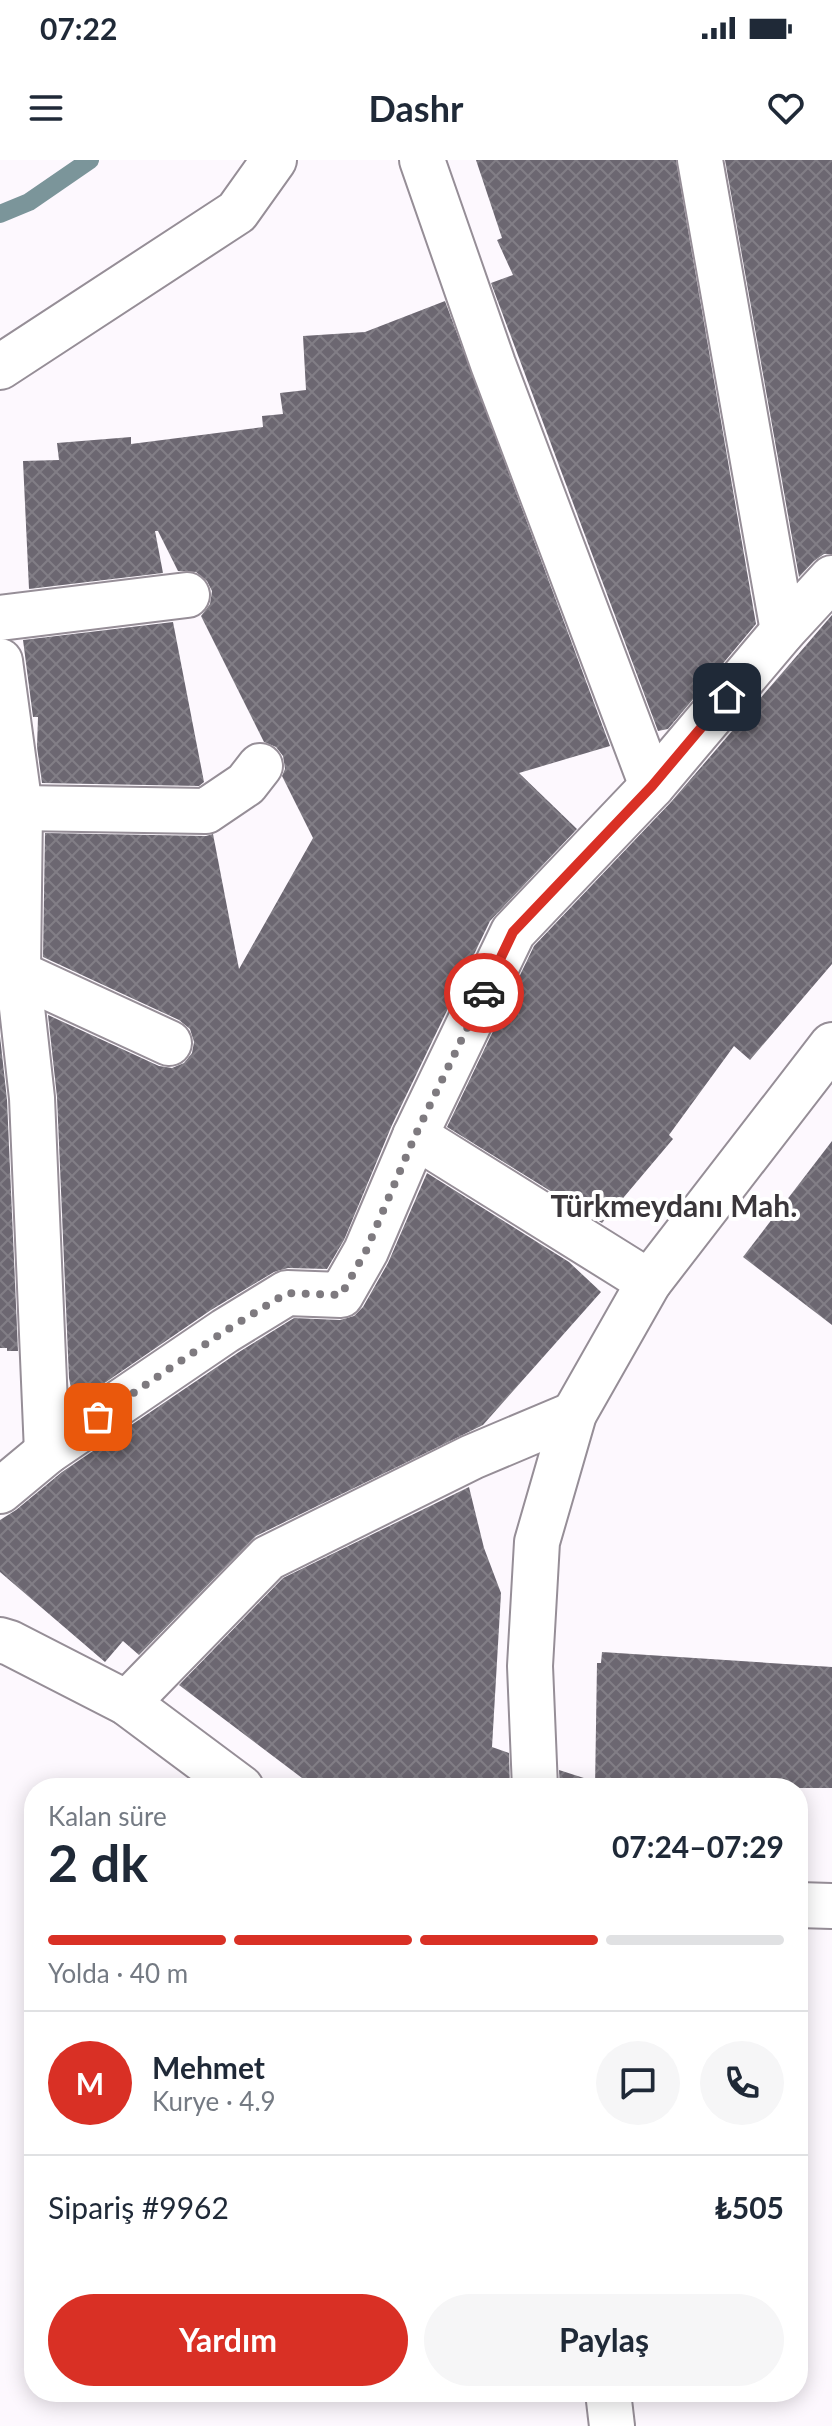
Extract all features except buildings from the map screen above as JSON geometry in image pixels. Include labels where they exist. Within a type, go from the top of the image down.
[{"type":"street","points":[[0,367],[237,212],[274,160]]},
{"type":"street","points":[[422,160],[493,364],[652,786]]},
{"type":"street","points":[[700,160],[783,631]]},
{"type":"street","points":[[0,1491],[47,1452],[225,1331],[287,1293],[341,1295],[366,1251],[415,1136],[513,932],[652,786],[832,578]]},
{"type":"street","points":[[0,618],[187,595]]},
{"type":"street","points":[[0,661],[20,808],[9,969],[32,1098],[47,1452]]},
{"type":"street","points":[[20,808],[206,811],[246,784],[260,766]]},
{"type":"street","points":[[9,969],[169,1043]]},
{"type":"street","points":[[535,1778],[530,1666],[537,1542],[574,1414],[649,1282],[832,1045]]},
{"type":"street","points":[[415,1136],[649,1282]]},
{"type":"street","points":[[127,1703],[268,1558],[472,1457],[574,1414]]},
{"type":"street","points":[[3,1650],[127,1703],[228,1778]]},
{"type":"street","points":[[808,1905],[832,1906]]},
{"type":"street","points":[[609,2402],[612,2426]]},
{"type":"waterway","points":[[0,214],[29,202],[90,160]]},
{"type":"way so far","points":[[98,1417],[287,1293],[341,1295],[366,1251],[415,1136],[484,993]]},
{"type":"district","name":"Türkmeydanı Mah.","points":[[674,1207]]},
{"type":"route","points":[[484,993],[513,932],[652,786],[727,697]]}]
